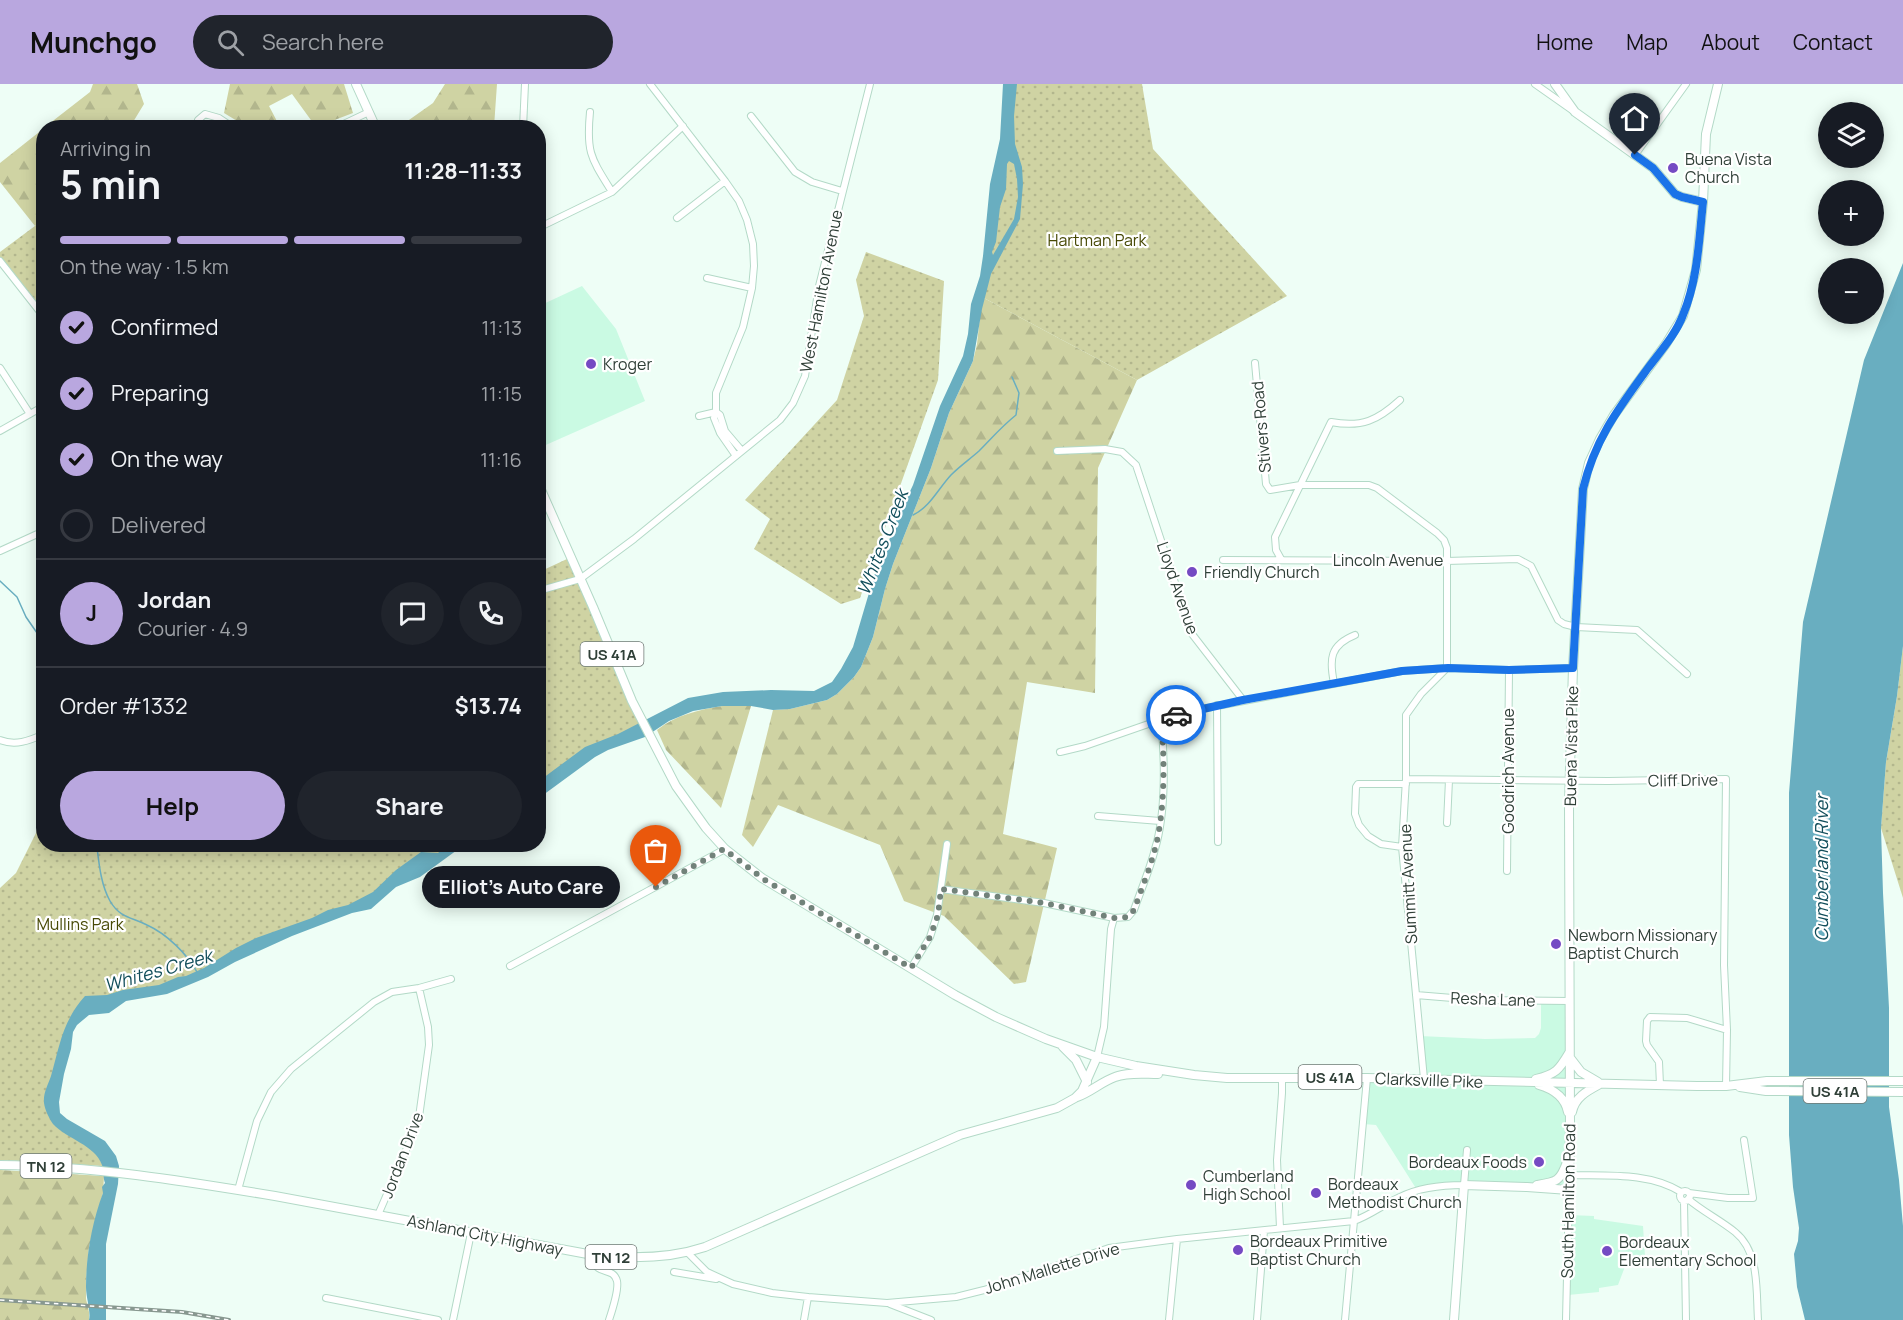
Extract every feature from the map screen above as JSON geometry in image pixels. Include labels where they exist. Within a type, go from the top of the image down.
[{"type":"main road","points":[[356,84],[372,120]]},
{"type":"main road","points":[[1556,84],[1575,112],[1653,168],[1675,194],[1703,202]]},
{"type":"main road","name":"Buena Vista Pike","points":[[1570,1083],[1570,780],[1573,668],[1583,489],[1589,463],[1600,439],[1614,415],[1666,344],[1683,316],[1696,270],[1703,202],[1706,134],[1718,84]]},
{"type":"main road","name":"US 41A","points":[[546,501],[632,702],[676,786],[692,810],[724,849],[765,880],[1000,1019],[1097,1057]]},
{"type":"main road","points":[[1060,1044],[1076,1060],[1087,1082]]},
{"type":"main road","points":[[1526,1082],[1545,1077],[1559,1069],[1569,1051]]},
{"type":"main road","points":[[1569,1051],[1575,1066],[1586,1076],[1602,1084]]},
{"type":"main road","name":"Clarksville Pike","points":[[1097,1057],[1176,1073],[1227,1078],[1424,1079],[1726,1086],[1766,1091],[1903,1092]]},
{"type":"main road","name":"Ashland City Highway","points":[[0,1165],[124,1172],[238,1190],[593,1255],[626,1258],[654,1257],[705,1247],[960,1135],[1058,1108],[1075,1098],[1087,1082],[1097,1057]]},
{"type":"main road","points":[[1075,1098],[1087,1094],[1116,1076],[1176,1073]]},
{"type":"main road","name":"Clarksville Pike","points":[[1726,1086],[1767,1080],[1903,1081]]},
{"type":"main road","points":[[1526,1082],[1543,1086],[1557,1093],[1567,1106],[1570,1122]]},
{"type":"main road","name":"South Hamilton Road","points":[[1569,1190],[1570,1083]]},
{"type":"main road","points":[[1570,1122],[1577,1099],[1589,1089],[1602,1084]]},
{"type":"main road","name":"John Mallette Drive","points":[[1527,1187],[1558,1180],[1563,1174],[1570,1155]]},
{"type":"main road","points":[[1454,1320],[1464,1185]]},
{"type":"main road","name":"John Mallette Drive","points":[[1464,1185],[1569,1190]]},
{"type":"main road","points":[[1463,1202],[1472,1192],[1483,1186]]},
{"type":"street","points":[[523,120],[525,84]]},
{"type":"street","points":[[650,84],[739,201],[753,244],[752,288],[743,327],[716,393],[716,412],[720,415],[726,437],[739,454]]},
{"type":"street","name":"West Hamilton Avenue","points":[[580,579],[634,539],[739,454],[780,420],[793,403],[805,376],[819,286],[870,84]]},
{"type":"street","points":[[1535,84],[1575,112]]},
{"type":"street","points":[[1635,155],[1686,84]]},
{"type":"street","points":[[352,120],[369,112]]},
{"type":"street","points":[[590,112],[588,144],[590,152],[612,192]]},
{"type":"street","points":[[198,120],[205,114],[222,120]]},
{"type":"street","points":[[751,116],[795,172],[812,182],[842,191]]},
{"type":"street","points":[[546,224],[612,192],[683,126]]},
{"type":"street","points":[[677,218],[725,181]]},
{"type":"street","points":[[0,261],[36,306]]},
{"type":"street","points":[[707,278],[752,288]]},
{"type":"street","name":"Stivers Road","points":[[1255,363],[1266,484],[1270,490],[1300,485]]},
{"type":"street","points":[[0,368],[30,414]]},
{"type":"street","points":[[1281,559],[1276,550],[1275,537],[1331,422],[1343,424],[1375,420],[1400,400]]},
{"type":"street","points":[[0,431],[36,411]]},
{"type":"street","points":[[699,416],[716,412]]},
{"type":"street","name":"Lloyd Avenue","points":[[1056,451],[1105,449],[1122,452],[1136,465],[1192,634],[1243,700]]},
{"type":"street","points":[[1300,485],[1360,485],[1377,488],[1444,540],[1447,548],[1448,668]]},
{"type":"street","points":[[0,551],[36,535]]},
{"type":"street","name":"Lincoln Avenue","points":[[1223,560],[1518,559],[1531,566],[1558,620],[1576,627]]},
{"type":"street","points":[[546,589],[580,579]]},
{"type":"street","points":[[1576,627],[1638,630],[1687,674]]},
{"type":"street","points":[[1334,683],[1330,660],[1334,651],[1345,639],[1355,635]]},
{"type":"street","points":[[1060,752],[1085,746],[1180,713],[1402,671],[1448,668],[1509,670],[1573,668]]},
{"type":"street","name":"Summitt Avenue","points":[[1424,1079],[1402,847],[1406,782],[1406,715],[1421,694],[1448,668]]},
{"type":"street","name":"Goodrich Avenue","points":[[1507,871],[1509,670]]},
{"type":"street","points":[[1217,705],[1218,842]]},
{"type":"street","points":[[941,889],[1044,903],[1114,918],[1128,917],[1134,910],[1156,848],[1164,749],[1161,720]]},
{"type":"street","points":[[0,740],[21,743],[36,737]]},
{"type":"street","name":"Cliff Drive","points":[[1402,847],[1384,846],[1368,836],[1359,825],[1355,814],[1358,784],[1449,780],[1726,778],[1724,965],[1727,1030],[1726,1086]]},
{"type":"street","points":[[1447,823],[1449,780]]},
{"type":"street","points":[[1098,816],[1160,820]]},
{"type":"street","points":[[911,968],[930,937],[938,915],[947,844]]},
{"type":"street","points":[[510,966],[724,849]]},
{"type":"street","points":[[1097,1057],[1104,1027],[1111,929],[1114,918]]},
{"type":"street","points":[[238,1190],[257,1121],[271,1092],[291,1069],[374,1002],[392,992],[451,980]]},
{"type":"street","name":"Jordan Drive","points":[[378,1215],[419,1117],[429,1045],[428,1028],[419,988]]},
{"type":"street","name":"Resha Lane","points":[[1416,995],[1477,1000],[1570,1001]]},
{"type":"street","points":[[1660,1085],[1660,1065],[1646,1041],[1647,1021],[1650,1017],[1687,1018],[1727,1030]]},
{"type":"street","points":[[1280,1228],[1276,1160],[1282,1078]]},
{"type":"street","points":[[1345,1320],[1367,1078]]},
{"type":"street","points":[[1687,1198],[1753,1198],[1744,1140]]},
{"type":"street","points":[[1464,1185],[1467,1150]]},
{"type":"street","points":[[1570,1175],[1641,1178],[1663,1183],[1681,1192],[1685,1191],[1687,1198],[1686,1320]]},
{"type":"street","name":"John Mallette Drive","points":[[890,1302],[956,1297],[984,1290],[1109,1248],[1354,1221],[1417,1190],[1464,1185]]},
{"type":"street","name":"South Hamilton Road","points":[[1566,1320],[1569,1190]]},
{"type":"street","points":[[1687,1198],[1737,1234],[1750,1251],[1758,1320]]},
{"type":"street","points":[[1257,1320],[1264,1231]]},
{"type":"street","points":[[453,1320],[471,1233]]},
{"type":"street","points":[[1169,1320],[1177,1239]]},
{"type":"street","points":[[688,1252],[707,1272],[733,1284],[772,1293],[890,1302],[931,1320]]},
{"type":"street","points":[[593,1255],[593,1264],[596,1268],[611,1273],[616,1277],[618,1283],[609,1320]]},
{"type":"street","points":[[674,1272],[723,1280]]},
{"type":"street","points":[[804,1320],[808,1297]]},
{"type":"street","points":[[326,1298],[438,1320]]},
{"type":"shaded area","points":[[582,286],[616,329],[645,401],[546,445],[546,303]]},
{"type":"shaded area","points":[[1541,1001],[1570,1001],[1569,1190],[1457,1185],[1417,1190],[1376,1125],[1363,1124],[1367,1078],[1424,1079],[1420,1036],[1485,1039],[1535,1038],[1541,1028]]},
{"type":"shaded area","name":"Bordeaux Elementary School","points":[[1569,1215],[1594,1216],[1594,1219],[1643,1226],[1645,1256],[1629,1256],[1618,1285],[1599,1288],[1599,1292],[1568,1295]]},
{"type":"green space","points":[[93,84],[137,84],[144,104],[134,120],[54,120],[90,92]]},
{"type":"green space","points":[[230,84],[344,84],[353,113],[334,120],[311,120],[292,94],[269,106],[276,120],[236,120],[224,113]]},
{"type":"green space","points":[[445,84],[497,84],[494,120],[409,120],[433,103]]},
{"type":"green space","name":"Hartman Park","points":[[1010,84],[1142,84],[1153,149],[1287,296],[1137,380],[982,297]]},
{"type":"green space","points":[[36,135],[35,226],[0,182],[0,163]]},
{"type":"green space","points":[[36,225],[36,303],[0,257],[0,252]]},
{"type":"green space","points":[[866,252],[944,281],[938,380],[860,598],[841,604],[754,549],[770,519],[745,500],[837,400],[864,316],[856,280]]},
{"type":"green space","points":[[982,297],[1137,380],[1098,468],[1095,693],[1027,682],[1003,834],[1057,848],[1026,982],[1014,984],[944,916],[904,901],[880,845],[778,805],[753,847],[742,835],[773,710],[790,709],[827,700],[837,694],[861,667],[873,637],[893,564],[931,468],[949,413],[973,361]]},
{"type":"green space","points":[[567,559],[642,725],[546,781],[546,569]]},
{"type":"green space","points":[[1903,646],[1903,898],[1881,828],[1886,762]]},
{"type":"green space","points":[[722,706],[751,706],[721,808],[666,750],[657,730],[672,720],[688,714]]},
{"type":"green space","name":"Mullins Park","points":[[36,833],[36,852],[442,852],[364,901],[191,976],[156,989],[109,999],[71,1022],[55,1122],[95,1149],[103,1166],[0,1160],[0,888],[16,873]]},
{"type":"green space","points":[[0,1170],[104,1176],[103,1193],[89,1247],[86,1299],[89,1320],[0,1320]]},
{"type":"water","points":[[1003,84],[1017,84],[1014,116],[1015,144],[1022,167],[1023,184],[1020,219],[991,274],[973,361],[949,413],[931,468],[893,564],[873,637],[861,667],[854,677],[837,694],[827,700],[790,709],[722,706],[693,711],[669,721],[645,737],[595,757],[546,793],[546,776],[585,747],[618,734],[688,698],[723,692],[814,691],[832,682],[853,647],[874,576],[893,527],[913,485],[940,406],[963,356],[971,304],[980,276],[990,184],[1000,139]],"holes":[[[1009,161],[1014,164],[1018,197],[1014,219],[993,255]]]},
{"type":"water","name":"Cumberland River","points":[[1903,263],[1903,646],[1886,762],[1881,828],[1889,1008],[1889,1107],[1903,1226],[1903,1320],[1805,1320],[1797,1287],[1794,1254],[1799,1228],[1789,1135],[1789,793],[1803,622],[1864,360],[1878,324],[1884,324],[1884,310]]},
{"type":"water","points":[[421,852],[454,852],[420,877],[396,887],[371,909],[352,913],[292,936],[208,977],[167,994],[126,1001],[109,1013],[89,1015],[77,1025],[73,1032],[64,1074],[59,1102],[60,1113],[105,1141],[116,1156],[119,1166],[118,1184],[106,1244],[106,1320],[89,1320],[86,1287],[87,1263],[90,1239],[103,1193],[102,1187],[105,1183],[103,1167],[93,1152],[53,1124],[44,1103],[45,1092],[63,1034],[77,1006],[85,996],[107,995],[123,990],[159,985],[186,976],[256,938],[328,910],[348,905],[373,892],[396,870]]},
{"type":"waterway","name":"Whites Creek","points":[[913,515],[924,507],[951,475],[1016,415],[1019,393],[1012,377]]},
{"type":"waterway","points":[[0,581],[17,597],[36,631]]},
{"type":"waterway","name":"Whites Creek","points":[[98,852],[102,881],[114,907],[122,914],[169,939],[197,972]]},
{"type":"railway","points":[[0,1300],[182,1312],[229,1320]]},
{"type":"way so far","points":[[656,887],[724,849],[765,880],[911,968],[930,937],[938,915],[941,889],[1044,903],[1114,918],[1128,917],[1134,910],[1156,848],[1164,769],[1161,720],[1176,715]]},
{"type":"place","name":"Buena Vista Church","points":[[1673,168]]},
{"type":"place","name":"Kroger","points":[[591,364]]},
{"type":"place","name":"Friendly Church","points":[[1192,572]]},
{"type":"place","name":"Elliot's Auto Care","points":[[656,887]]},
{"type":"place","name":"Newborn Missionary Baptist Church","points":[[1556,944]]},
{"type":"place","name":"Bordeaux Foods","points":[[1539,1162]]},
{"type":"place","name":"Cumberland High School","points":[[1191,1185]]},
{"type":"place","name":"Bordeaux Methodist Church","points":[[1316,1193]]},
{"type":"place","name":"Bordeaux Primitive Baptist Church","points":[[1238,1250]]},
{"type":"place","name":"Bordeaux Elementary School","points":[[1607,1251]]},
{"type":"route","points":[[1176,715],[1243,700],[1402,671],[1448,668],[1509,670],[1573,668],[1583,489],[1589,463],[1614,415],[1666,344],[1683,316],[1696,270],[1703,202],[1675,194],[1653,168],[1635,155]]}]
